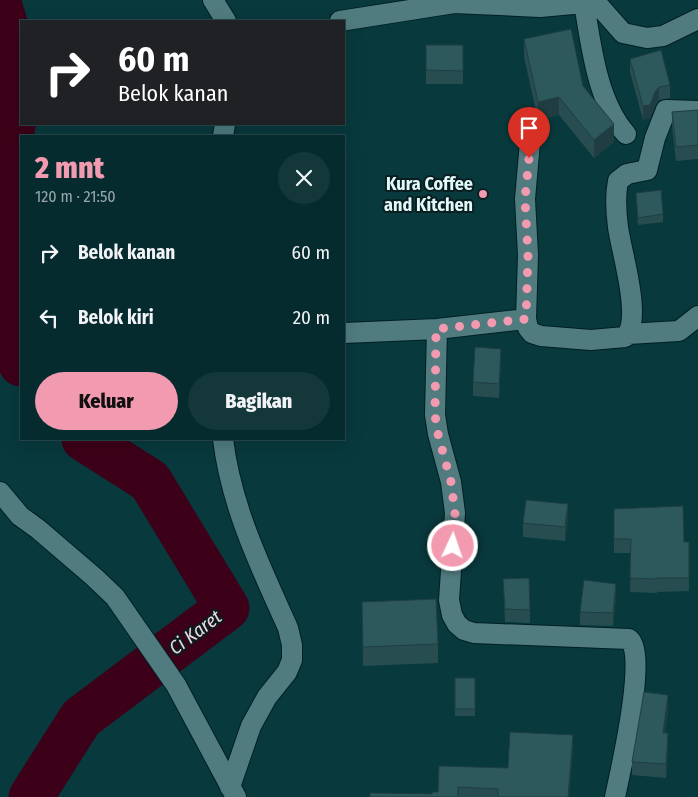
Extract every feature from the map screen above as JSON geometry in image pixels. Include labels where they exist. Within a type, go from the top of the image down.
[{"type":"street","points":[[213,0],[225,20]]},
{"type":"street","points":[[345,20],[454,3],[540,8],[584,3],[601,8],[623,33],[647,38],[663,36],[698,19]]},
{"type":"street","points":[[584,3],[593,54],[608,106],[617,124],[626,134]]},
{"type":"street","points":[[628,334],[631,326],[631,297],[618,228],[616,196],[618,181],[627,174],[647,170],[655,138],[666,110],[698,111]]},
{"type":"street","points":[[530,142],[525,199],[528,255],[526,319],[528,328],[532,333],[541,336],[591,340],[625,337],[628,334],[679,331],[698,316]]},
{"type":"street","points":[[345,333],[436,329],[526,319]]},
{"type":"street","points":[[436,329],[435,415],[451,482],[455,513],[448,600],[452,615],[457,624],[464,630],[474,634],[629,639],[632,641],[635,649],[637,673],[615,797]]},
{"type":"street","points":[[223,440],[234,497],[245,528],[288,628],[292,645],[292,660],[287,672],[267,697],[251,726],[243,747],[233,792]]},
{"type":"street","points":[[0,492],[20,516],[38,529],[115,597],[176,685],[233,792]]},
{"type":"building","points":[[571,29],[583,86],[614,124],[594,140],[559,97],[538,102],[524,39]]},
{"type":"building","points":[[426,45],[463,45],[463,71],[426,70]]},
{"type":"building","points":[[661,50],[670,85],[659,87],[650,105],[643,106],[630,59]]},
{"type":"building","points":[[698,110],[698,145],[676,147],[672,112]]},
{"type":"building","points":[[661,190],[663,214],[638,218],[636,193]]},
{"type":"building","points":[[475,347],[501,349],[499,384],[473,382]]},
{"type":"building","points":[[526,500],[568,504],[565,527],[523,523]]},
{"type":"building","points":[[683,506],[684,542],[689,542],[689,578],[630,578],[631,539],[614,539],[614,509]]},
{"type":"building","points":[[529,578],[530,610],[505,609],[503,579]]},
{"type":"building","points":[[584,580],[616,584],[613,613],[580,612]]},
{"type":"building","points":[[436,599],[438,644],[363,647],[362,602]]},
{"type":"building","points":[[455,678],[475,678],[475,709],[455,709]]},
{"type":"building","points":[[644,692],[668,695],[663,733],[668,733],[666,764],[632,762]]},
{"type":"building","points":[[510,732],[573,735],[568,797],[498,797],[498,789],[458,787],[458,797],[370,797],[370,793],[432,794],[433,792],[438,792],[439,766],[508,768]]},
{"type":"waterway","name":"Ci Karet","points":[[0,7],[20,72]]},
{"type":"waterway","name":"Ci Karet","points":[[20,87],[8,152],[4,304],[20,360]]},
{"type":"waterway","name":"Ci Karet","points":[[31,797],[81,718],[227,608],[150,481],[86,440]]},
{"type":"place","name":"Kura Coffee and Kitchen","points":[[483,194]]},
{"type":"route","points":[[453,546],[455,513],[451,482],[435,415],[436,329],[526,319],[528,255],[525,199],[529,158]]}]
